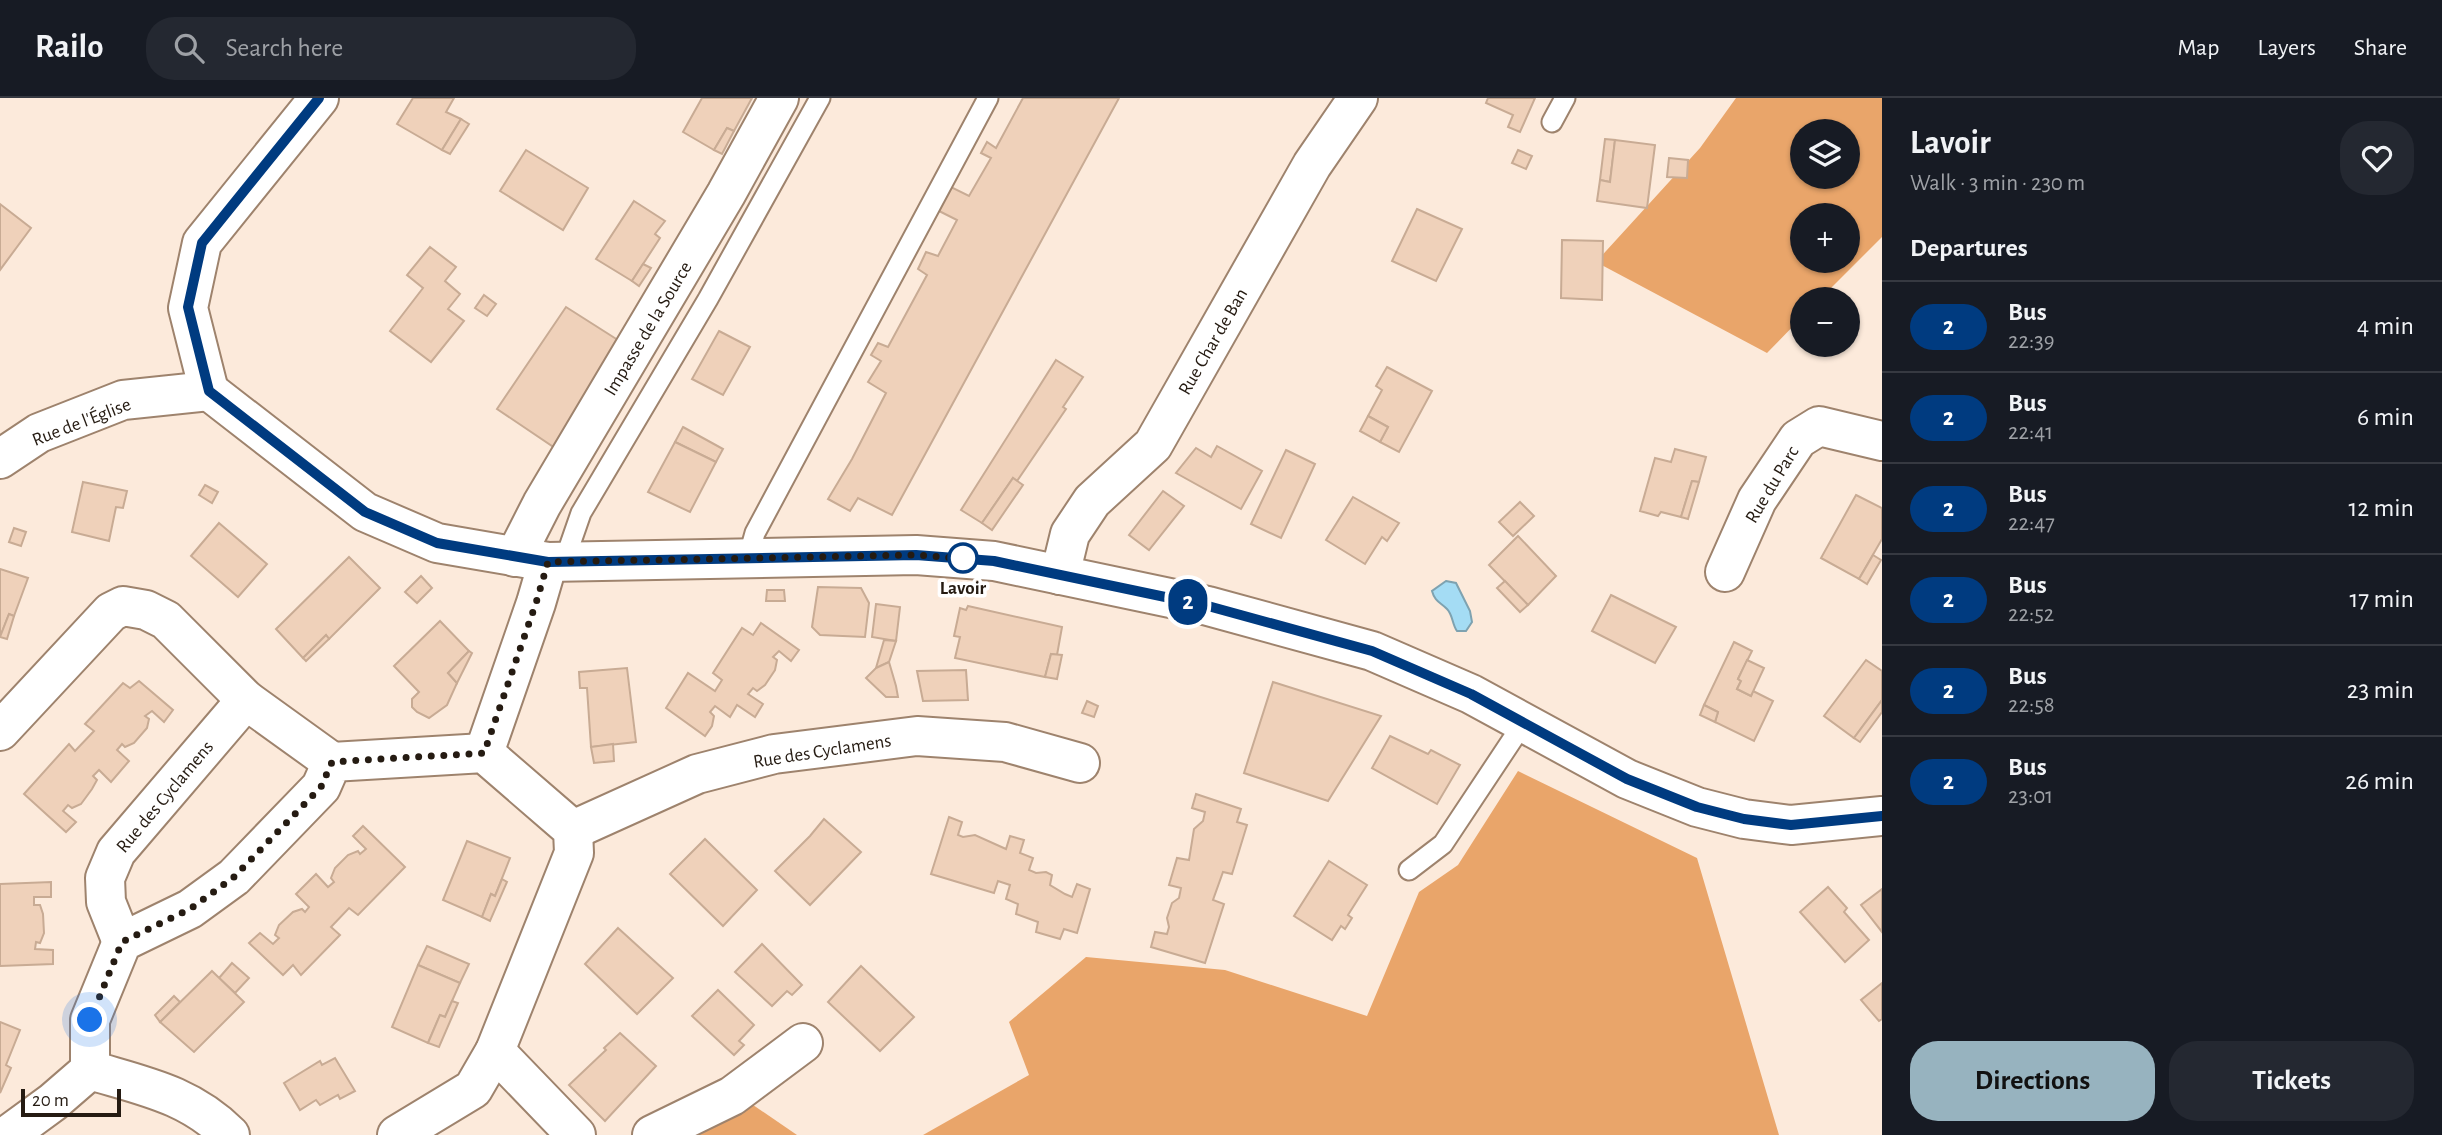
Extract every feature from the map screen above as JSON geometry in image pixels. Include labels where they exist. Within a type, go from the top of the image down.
[{"type":"street","points":[[319,98],[202,243],[188,307],[209,391],[365,512],[437,543],[542,560],[916,555],[994,561],[1208,606],[1372,651],[1471,694],[1627,779],[1709,810],[1744,819],[1791,825],[1882,816]]},
{"type":"street","name":"Impasse de la Source","points":[[542,560],[542,504],[726,194],[779,98]]},
{"type":"street","name":"Rue Char de Ban","points":[[1060,575],[1070,534],[1092,501],[1153,445],[1312,165],[1358,98]]},
{"type":"street","name":"Rue de l'Église","points":[[0,459],[39,433],[123,400],[209,391]]},
{"type":"street","name":"Rue du Parc","points":[[1725,572],[1757,500],[1798,439],[1819,426],[1882,441]]},
{"type":"street","points":[[484,753],[536,603],[542,560]]},
{"type":"street","points":[[0,731],[111,612],[124,606],[146,610],[166,620],[246,700],[332,762],[484,753],[573,830],[574,853],[495,1051],[473,1089],[397,1135]]},
{"type":"street","name":"Rue des Cyclamens","points":[[122,942],[106,902],[105,878],[116,852],[246,700]]},
{"type":"street","name":"Rue des Cyclamens","points":[[573,830],[697,774],[774,754],[917,736],[1005,742],[1080,763]]},
{"type":"street","points":[[8,1135],[90,1070],[90,1020],[122,942],[190,909],[234,877],[321,787],[332,762]]},
{"type":"street","points":[[652,1135],[732,1096],[803,1043]]},
{"type":"street","points":[[495,1051],[576,1135]]},
{"type":"street","points":[[90,1070],[169,1094],[204,1111],[230,1135]]},
{"type":"lane","points":[[542,560],[581,513],[708,299],[820,98]]},
{"type":"lane","points":[[748,558],[755,533],[988,98]]},
{"type":"lane","points":[[1552,122],[1565,98]]},
{"type":"lane","points":[[1409,870],[1443,844],[1524,722]]},
{"type":"shaded area","points":[[1736,98],[1882,98],[1882,237],[1860,259],[1860,203],[1790,203],[1790,273],[1846,273],[1832,287],[1790,287],[1790,329],[1767,353],[1596,262],[1700,148]]},
{"type":"shaded area","points":[[1518,771],[1697,858],[1779,1135],[923,1135],[1029,1075],[1009,1022],[1086,957],[1225,970],[1367,1016],[1419,892],[1458,865]]},
{"type":"shaded area","points":[[721,1083],[797,1135],[637,1135]]},
{"type":"water","points":[[1446,581],[1456,583],[1470,611],[1472,622],[1466,631],[1457,631],[1449,611],[1433,595],[1432,591]]},
{"type":"building","points":[[413,98],[454,98],[446,112],[461,119],[442,150],[397,124]]},
{"type":"building","points":[[702,98],[752,98],[734,131],[727,128],[714,150],[683,132]]},
{"type":"building","points":[[1023,98],[1119,98],[892,515],[858,498],[850,511],[828,499],[886,393],[868,382],[881,361],[871,355],[878,343],[888,347],[927,275],[918,269],[926,252],[938,256],[957,220],[937,210],[949,186],[969,196],[991,158],[981,153],[987,142],[996,148]]},
{"type":"building","points":[[1488,98],[1535,98],[1520,132],[1508,127],[1513,115],[1486,103]]},
{"type":"building","points":[[461,119],[469,124],[450,154],[442,150]]},
{"type":"building","points":[[727,128],[734,131],[722,154],[714,150]]},
{"type":"building","points":[[1605,139],[1615,140],[1610,182],[1600,180]]},
{"type":"building","points":[[1615,140],[1655,145],[1647,208],[1597,201],[1600,180],[1610,182]]},
{"type":"building","points":[[526,150],[588,188],[563,230],[500,191]]},
{"type":"building","points":[[1518,150],[1532,156],[1526,169],[1512,163]]},
{"type":"building","points":[[1669,158],[1688,160],[1687,178],[1667,177]]},
{"type":"building","points":[[634,201],[665,221],[655,234],[660,238],[632,281],[596,259]]},
{"type":"building","points":[[0,204],[31,228],[0,270]]},
{"type":"building","points":[[1417,209],[1462,229],[1436,281],[1392,261]]},
{"type":"building","points":[[1562,240],[1603,241],[1602,300],[1561,298]]},
{"type":"building","points":[[430,247],[456,267],[445,281],[460,294],[448,309],[464,321],[431,362],[390,331],[423,288],[407,275]]},
{"type":"building","points":[[643,264],[651,268],[639,286],[632,281]]},
{"type":"building","points":[[484,295],[496,304],[487,316],[475,308]]},
{"type":"building","points":[[566,307],[632,349],[561,452],[497,409]]},
{"type":"building","points":[[719,331],[750,347],[723,395],[692,379]]},
{"type":"building","points":[[1056,360],[1083,377],[1063,407],[1066,409],[1017,481],[1013,478],[982,523],[961,510]]},
{"type":"building","points":[[1387,367],[1432,391],[1399,452],[1380,442],[1388,427],[1368,416],[1382,390],[1376,386]]},
{"type":"building","points":[[1368,416],[1388,427],[1380,442],[1360,431]]},
{"type":"building","points":[[683,427],[723,449],[716,462],[675,442]]},
{"type":"building","points":[[675,442],[716,462],[690,512],[648,492]]},
{"type":"building","points":[[1217,446],[1262,471],[1241,509],[1176,473],[1196,448],[1211,457]]},
{"type":"building","points":[[1675,449],[1706,457],[1699,482],[1692,481],[1681,517],[1661,512],[1658,516],[1640,511],[1655,458],[1671,462]]},
{"type":"building","points":[[1286,450],[1315,464],[1281,538],[1251,524]]},
{"type":"building","points":[[1013,478],[1023,485],[992,530],[982,523]]},
{"type":"building","points":[[1692,481],[1699,482],[1688,519],[1681,517]]},
{"type":"building","points":[[83,482],[127,491],[123,508],[116,507],[109,541],[72,532]]},
{"type":"building","points":[[205,485],[218,492],[212,503],[199,495]]},
{"type":"building","points":[[1163,491],[1184,506],[1149,550],[1129,535]]},
{"type":"building","points":[[1856,495],[1882,508],[1882,539],[1859,579],[1821,558]]},
{"type":"building","points":[[1353,497],[1399,523],[1387,541],[1382,537],[1365,564],[1326,540]]},
{"type":"building","points":[[1520,502],[1534,516],[1513,536],[1499,522]]},
{"type":"building","points":[[219,523],[267,564],[238,597],[191,556]]},
{"type":"building","points":[[14,528],[26,532],[21,546],[9,542]]},
{"type":"building","points":[[1518,536],[1556,576],[1528,605],[1489,565]]},
{"type":"building","points":[[1873,555],[1881,560],[1867,584],[1859,579]]},
{"type":"building","points":[[349,557],[380,588],[329,639],[326,635],[303,658],[276,629]]},
{"type":"building","points":[[0,569],[28,578],[14,616],[9,614],[0,637]]},
{"type":"building","points":[[421,576],[432,588],[417,603],[405,592]]},
{"type":"building","points":[[1505,581],[1528,605],[1520,612],[1497,588]]},
{"type":"building","points":[[818,587],[861,588],[869,603],[865,637],[820,635],[812,627]]},
{"type":"building","points":[[767,590],[784,590],[785,601],[766,601]]},
{"type":"building","points":[[1611,595],[1676,627],[1655,663],[1592,631]]},
{"type":"building","points":[[876,604],[900,607],[896,641],[872,637]]},
{"type":"building","points":[[968,606],[1062,627],[1057,655],[1051,654],[1045,677],[955,658],[960,637],[954,636],[960,608],[966,610]]},
{"type":"building","points":[[9,614],[14,616],[7,639],[0,637]]},
{"type":"building","points":[[440,621],[469,651],[448,673],[457,683],[447,705],[429,718],[412,707],[412,699],[419,692],[394,666]]},
{"type":"building","points":[[761,623],[799,650],[791,661],[779,651],[773,657],[777,660],[775,670],[765,685],[757,691],[753,688],[748,694],[763,704],[755,717],[737,705],[730,717],[715,706],[710,712],[714,716],[712,726],[705,736],[666,708],[688,673],[715,691],[722,680],[713,673],[742,628],[753,635]]},
{"type":"building","points":[[326,635],[329,639],[306,661],[303,658]]},
{"type":"building","points":[[884,640],[896,641],[889,662],[876,668]]},
{"type":"building","points":[[1734,642],[1752,651],[1738,679],[1741,681],[1737,689],[1751,696],[1753,691],[1773,701],[1754,741],[1715,722],[1718,712],[1704,705]]},
{"type":"building","points":[[469,651],[472,653],[457,683],[448,673]]},
{"type":"building","points":[[1051,654],[1062,655],[1057,679],[1045,677]]},
{"type":"building","points":[[1747,660],[1764,668],[1751,696],[1737,689],[1741,681],[1738,679]]},
{"type":"building","points":[[1866,660],[1882,671],[1882,700],[1854,738],[1824,716]]},
{"type":"building","points":[[889,662],[898,697],[886,697],[866,678],[876,668]]},
{"type":"building","points":[[627,668],[636,742],[591,747],[587,688],[580,688],[579,672]]},
{"type":"building","points":[[966,670],[968,700],[923,701],[917,671]]},
{"type":"building","points":[[139,681],[173,710],[164,722],[152,711],[145,716],[149,719],[147,728],[134,743],[125,747],[122,744],[117,750],[129,761],[111,782],[99,770],[93,776],[97,780],[81,804],[72,808],[68,805],[63,811],[76,822],[66,832],[24,794],[69,744],[75,751],[94,731],[85,724],[123,683],[130,688]]},
{"type":"building","points":[[1273,682],[1381,716],[1328,801],[1244,773]]},
{"type":"building","points":[[1882,700],[1882,712],[1860,742],[1854,738]]},
{"type":"building","points":[[1087,701],[1098,706],[1094,717],[1082,713]]},
{"type":"building","points":[[1704,705],[1718,712],[1715,722],[1700,715]]},
{"type":"building","points":[[1390,736],[1428,754],[1431,750],[1460,765],[1437,804],[1372,768]]},
{"type":"building","points":[[613,744],[614,761],[594,763],[591,747]]},
{"type":"building","points":[[1196,794],[1241,809],[1237,822],[1247,825],[1232,874],[1223,872],[1213,900],[1224,904],[1205,963],[1151,947],[1155,932],[1167,934],[1167,918],[1172,903],[1179,898],[1181,888],[1169,885],[1177,858],[1189,860],[1194,829],[1203,821],[1205,812],[1192,808]]},
{"type":"building","points":[[949,817],[962,822],[958,835],[963,837],[975,835],[1006,849],[1010,836],[1024,840],[1020,853],[1033,858],[1029,870],[1052,875],[1050,885],[1065,894],[1072,897],[1077,884],[1090,889],[1077,933],[1064,929],[1060,939],[1036,932],[1038,922],[1016,914],[1018,904],[1006,899],[1010,885],[998,881],[994,893],[931,874]]},
{"type":"building","points":[[824,819],[861,852],[810,905],[775,871]]},
{"type":"building","points":[[363,826],[405,867],[358,915],[349,908],[331,927],[340,935],[301,975],[293,965],[283,975],[249,943],[260,933],[273,944],[279,938],[275,935],[279,925],[293,912],[302,909],[305,912],[309,907],[296,894],[316,874],[328,887],[334,882],[331,878],[335,868],[348,855],[358,851],[360,854],[366,849],[353,836]]},
{"type":"building","points":[[705,839],[757,890],[723,926],[670,874]]},
{"type":"building","points":[[467,841],[510,858],[495,896],[491,894],[482,917],[443,900]]},
{"type":"building","points":[[1329,861],[1367,885],[1348,915],[1352,918],[1345,929],[1341,926],[1332,940],[1294,916]]},
{"type":"building","points":[[502,879],[507,882],[490,921],[482,917],[491,894],[495,896]]},
{"type":"building","points":[[51,882],[51,897],[34,897],[34,905],[40,905],[43,914],[44,933],[40,943],[36,942],[35,949],[53,950],[53,964],[0,966],[0,884]]},
{"type":"building","points":[[1828,887],[1847,908],[1844,912],[1869,940],[1845,962],[1800,912]]},
{"type":"building","points":[[1882,889],[1882,932],[1861,905]]},
{"type":"building","points":[[618,928],[673,978],[637,1014],[585,964]]},
{"type":"building","points":[[762,944],[802,985],[792,995],[787,991],[772,1006],[735,972]]},
{"type":"building","points":[[427,946],[469,964],[460,983],[418,965]]},
{"type":"building","points":[[232,963],[249,978],[235,993],[219,978]]},
{"type":"building","points":[[418,965],[460,983],[445,1017],[440,1015],[428,1043],[392,1027]]},
{"type":"building","points":[[861,966],[914,1017],[880,1051],[828,1002]]},
{"type":"building","points":[[212,971],[244,1002],[194,1052],[160,1022]]},
{"type":"building","points":[[1882,983],[1882,1019],[1879,1021],[1861,1000]]},
{"type":"building","points":[[718,990],[754,1025],[739,1041],[744,1045],[734,1055],[692,1016]]},
{"type":"building","points":[[174,996],[180,1002],[160,1022],[155,1015]]},
{"type":"building","points":[[452,1001],[458,1003],[439,1047],[428,1043],[440,1015],[445,1017]]},
{"type":"building","points":[[0,1022],[20,1030],[6,1065],[11,1068],[0,1093]]},
{"type":"building","points":[[620,1033],[656,1066],[605,1121],[569,1085]]},
{"type":"building","points":[[335,1058],[355,1091],[340,1099],[338,1095],[320,1105],[316,1100],[300,1110],[284,1083],[320,1061],[322,1065]]},
{"type":"bus line","name":"2","points":[[319,98],[202,243],[188,307],[209,391],[365,512],[437,543],[548,562],[916,555],[994,561],[1208,606],[1372,651],[1471,694],[1627,779],[1697,807],[1744,819],[1791,825],[1882,816]]},
{"type":"place","name":"Lavoir","points":[[963,558]]},
{"type":"route","points":[[90,1020],[122,942],[190,909],[234,877],[321,787],[332,762],[484,753],[548,562],[916,555],[968,559],[963,558]]}]
